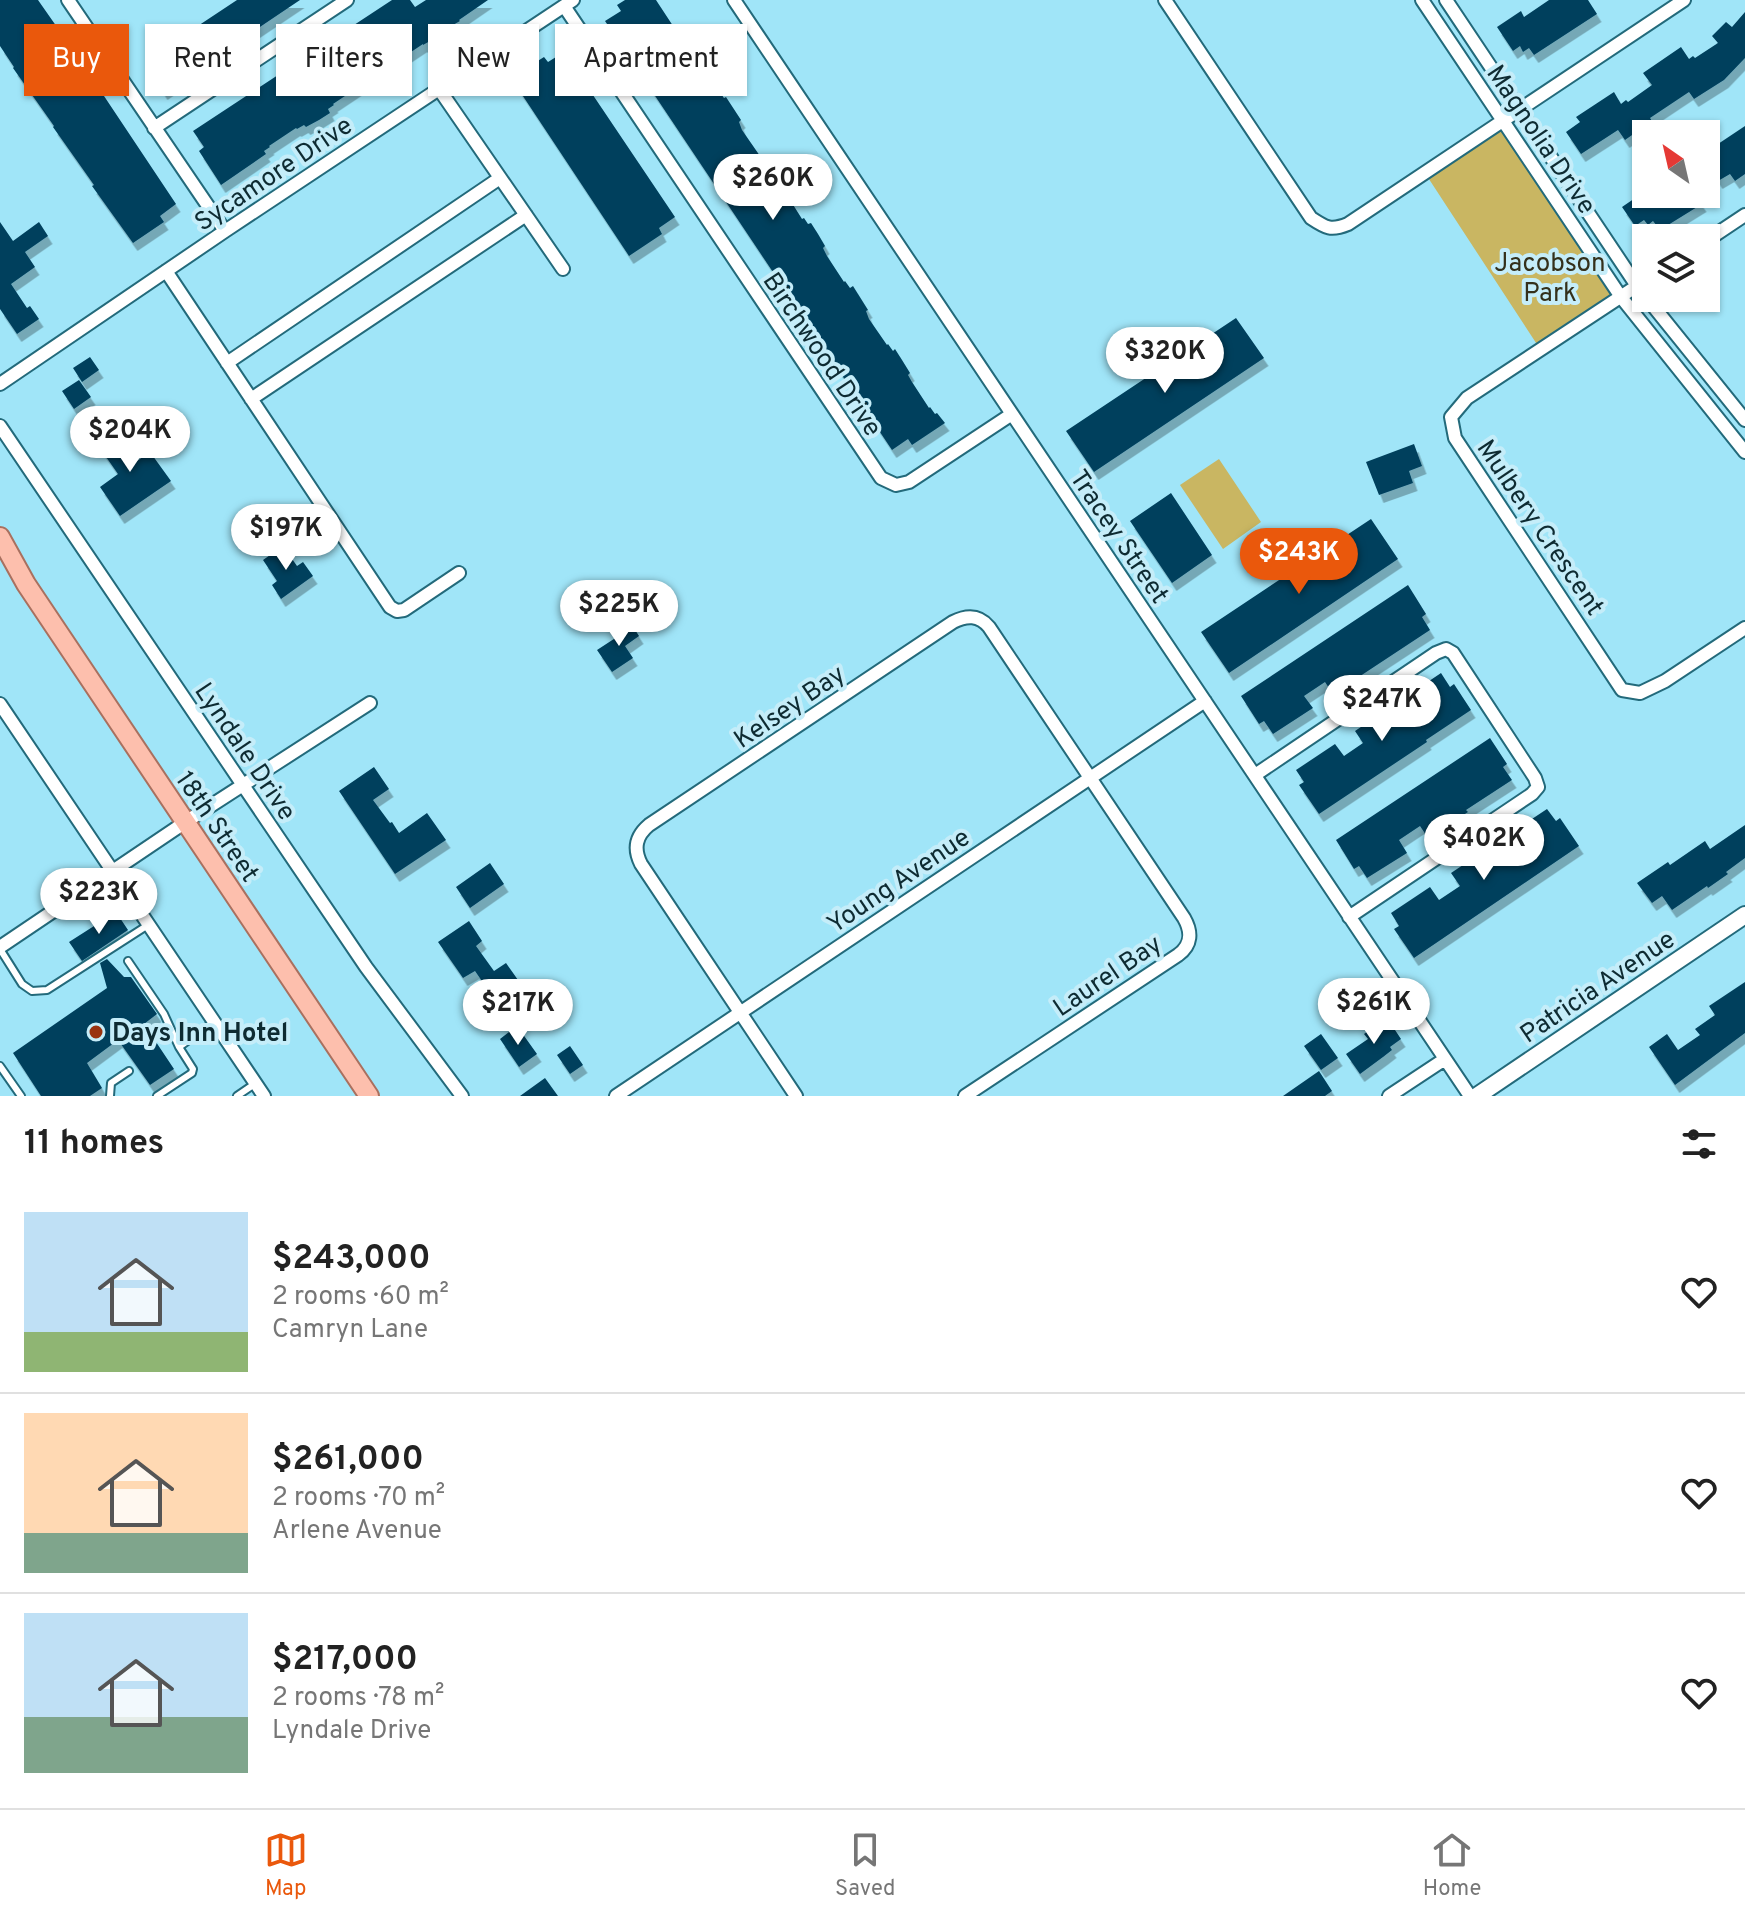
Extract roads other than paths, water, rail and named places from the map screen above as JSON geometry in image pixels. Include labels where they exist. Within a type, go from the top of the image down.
[{"type":"main road","name":"18th Street","points":[[0,537],[26,584],[369,1096]]},
{"type":"main road","name":"18th Street","points":[[0,553],[26,584]]},
{"type":"street","points":[[68,0],[225,231]]},
{"type":"street","points":[[154,128],[347,0]]},
{"type":"street","name":"Tracey Street","points":[[734,0],[1470,1096]]},
{"type":"street","points":[[1165,0],[1311,218],[1335,229],[1348,224],[1684,0]]},
{"type":"street","name":"Magnolia Drive","points":[[1422,0],[1621,297],[1745,452]]},
{"type":"street","name":"Magnolia Drive","points":[[1446,0],[1632,270]]},
{"type":"street","name":"Birchwood Drive","points":[[568,3],[881,478],[896,485],[909,482],[1012,414]]},
{"type":"street","name":"Sycamore Drive","points":[[536,24],[568,3]]},
{"type":"street","name":"Sycamore Drive","points":[[0,384],[428,96]]},
{"type":"street","points":[[444,96],[563,269]]},
{"type":"street","points":[[227,363],[500,178]]},
{"type":"street","points":[[251,399],[526,215]]},
{"type":"street","points":[[1720,232],[1745,215]]},
{"type":"street","points":[[166,271],[390,607],[397,611],[404,610],[459,573]]},
{"type":"street","name":"Mulbery Crescent","points":[[1632,289],[1467,398],[1451,417],[1455,438],[1622,690],[1640,693],[1652,687],[1745,628]]},
{"type":"street","name":"Magnolia Drive","points":[[1663,312],[1745,420]]},
{"type":"street","name":"Lyndale Drive","points":[[0,426],[366,967],[462,1096]]},
{"type":"street","name":"Kelsey Bay","points":[[740,1013],[638,858],[636,843],[649,825],[953,622],[967,617],[979,618],[989,627],[1091,778]]},
{"type":"street","points":[[1255,775],[1436,653],[1446,649],[1453,653],[1538,787],[1349,917]]},
{"type":"street","name":"Young Avenue","points":[[616,1096],[1205,701]]},
{"type":"street","points":[[0,948],[184,823],[370,703]]},
{"type":"street","points":[[0,704],[264,1096]]},
{"type":"street","name":"Laurel Bay","points":[[965,1096],[1178,955],[1188,945],[1190,933],[1187,922],[1091,778]]},
{"type":"street","name":"Patricia Avenue","points":[[1477,1096],[1745,915]]},
{"type":"street","points":[[740,1013],[796,1096]]},
{"type":"street","points":[[1389,1096],[1445,1059]]},
{"type":"lane","points":[[0,948],[22,984],[32,991],[47,990],[149,925]]},
{"type":"lane","points":[[128,961],[164,1014],[193,1069],[192,1073],[157,1096]]},
{"type":"lane","points":[[179,1047],[214,1022]]},
{"type":"lane","points":[[0,1066],[21,1096]]},
{"type":"lane","points":[[110,1096],[111,1083],[129,1071]]},
{"type":"lane","points":[[237,1096],[256,1083]]},
{"type":"place","name":"Days Inn Hotel","points":[[96,1032]]},
{"type":"park label","name":"Jacobson Park","points":[[1550,277]]}]
